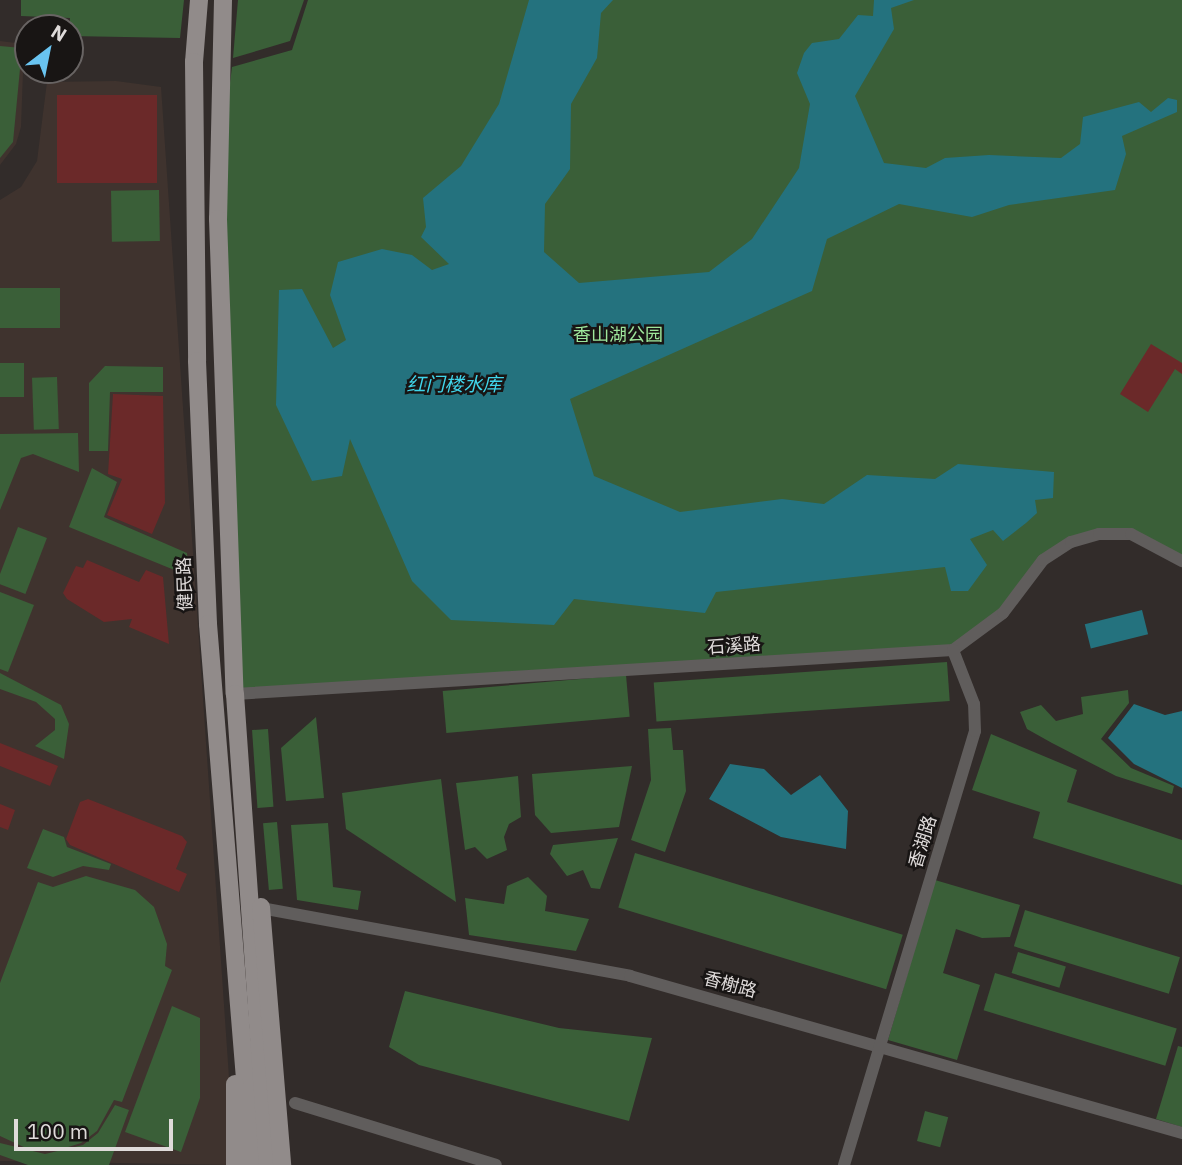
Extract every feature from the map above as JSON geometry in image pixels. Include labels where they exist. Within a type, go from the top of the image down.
[{"type":"main road","name":"健民路","points":[[199,0],[194,62],[197,361],[208,624],[238,860],[268,1165]]},
{"type":"main road","name":"健民路","points":[[223,0],[218,219],[235,694],[238,860],[252,1165]]},
{"type":"main road","points":[[238,860],[261,908],[282,1165]]},
{"type":"main road","points":[[235,1165],[238,860]]},
{"type":"street","points":[[953,650],[1003,613],[1036,568],[1071,542],[1099,534],[1131,534],[1182,561]]},
{"type":"street","name":"石溪路","points":[[235,694],[953,650]]},
{"type":"street","name":"香湖路","points":[[844,1165],[975,731],[974,704],[953,650]]},
{"type":"street","name":"香榭路","points":[[261,908],[630,976],[1182,1133]]},
{"type":"street","points":[[295,1102],[496,1165]]},
{"type":"shaded area","points":[[0,41],[14,43],[14,84],[23,84],[21,127],[16,144],[0,165]]},
{"type":"shaded area","points":[[84,81],[116,81],[161,87],[235,1165],[0,1161],[0,200],[21,187],[37,161],[47,84],[84,84]]},
{"type":"green space","points":[[21,0],[184,0],[180,38],[84,36],[84,14],[21,14]]},
{"type":"green space","points":[[238,0],[304,0],[290,41],[233,58]]},
{"type":"green space","name":"香山湖公园","points":[[308,0],[1182,0],[1182,561],[1131,534],[1062,546],[1011,604],[953,650],[235,694],[219,171],[232,67],[292,50]]},
{"type":"green space","points":[[0,46],[14,47],[14,84],[19,84],[13,142],[0,158]]},
{"type":"green space","points":[[159,190],[160,241],[112,242],[111,191]]},
{"type":"green space","points":[[0,288],[60,288],[60,328],[0,328]]},
{"type":"green space","points":[[0,363],[24,363],[24,397],[0,397]]},
{"type":"green space","points":[[105,366],[163,367],[163,392],[110,392],[108,451],[89,451],[89,383]]},
{"type":"green space","points":[[57,377],[59,429],[34,430],[32,378]]},
{"type":"green space","points":[[78,433],[79,472],[33,454],[21,458],[0,510],[0,434]]},
{"type":"green space","points":[[92,468],[117,482],[104,517],[187,553],[189,576],[69,527]]},
{"type":"green space","points":[[18,527],[47,538],[25,594],[0,584],[0,574]]},
{"type":"green space","points":[[0,592],[34,605],[8,672],[0,669]]},
{"type":"green space","points":[[947,662],[950,701],[656,721],[654,683]]},
{"type":"green space","points":[[0,673],[61,705],[69,724],[64,759],[35,746],[55,730],[55,719],[36,702],[0,689]]},
{"type":"green space","points":[[626,675],[630,717],[446,733],[443,691]]},
{"type":"green space","points":[[1128,690],[1129,703],[1101,739],[1131,768],[1174,786],[1172,794],[1116,776],[1052,743],[1027,729],[1020,712],[1041,705],[1056,721],[1083,714],[1081,697]]},
{"type":"green space","points":[[316,717],[324,798],[286,801],[281,748]]},
{"type":"green space","points":[[671,728],[673,750],[683,750],[686,791],[665,852],[631,840],[651,780],[648,729]]},
{"type":"green space","points":[[268,729],[273,807],[257,808],[252,730]]},
{"type":"green space","points":[[991,734],[1077,770],[1067,802],[1182,840],[1182,885],[1033,838],[1040,812],[972,790]]},
{"type":"green space","points":[[632,766],[619,827],[551,833],[535,815],[532,774]]},
{"type":"green space","points":[[518,776],[521,817],[509,824],[504,837],[507,850],[487,859],[475,847],[465,850],[456,783]]},
{"type":"green space","points":[[441,779],[456,902],[346,829],[342,793]]},
{"type":"green space","points":[[277,822],[283,889],[269,890],[263,823]]},
{"type":"green space","points":[[328,823],[333,887],[361,891],[358,910],[297,900],[291,825]]},
{"type":"green space","points":[[43,829],[64,837],[67,847],[111,864],[109,870],[83,866],[53,877],[27,868]]},
{"type":"green space","points":[[618,838],[600,889],[591,888],[583,870],[567,876],[550,854],[553,845]]},
{"type":"green space","points":[[635,853],[903,935],[886,989],[618,908]]},
{"type":"green space","points":[[86,876],[135,890],[154,907],[167,944],[165,966],[172,970],[122,1102],[114,1100],[97,1131],[81,1143],[62,1149],[28,1149],[0,1136],[0,983],[38,882],[53,887]]},
{"type":"green space","points":[[528,877],[547,896],[545,911],[589,919],[576,951],[469,935],[465,898],[504,904],[507,886]]},
{"type":"green space","points":[[935,880],[1020,905],[1010,937],[982,938],[956,929],[943,973],[980,985],[957,1060],[888,1040]]},
{"type":"green space","points":[[1025,910],[1180,957],[1169,994],[1014,946]]},
{"type":"green space","points":[[1018,952],[1066,967],[1059,988],[1012,973]]},
{"type":"green space","points":[[995,973],[1177,1029],[1165,1066],[984,1010]]},
{"type":"green space","points":[[405,991],[559,1028],[652,1038],[629,1121],[419,1065],[389,1047]]},
{"type":"green space","points":[[172,1006],[200,1018],[200,1098],[181,1152],[125,1132]]},
{"type":"green space","points":[[1178,1046],[1182,1047],[1182,1127],[1156,1119]]},
{"type":"green space","points":[[115,1105],[129,1110],[109,1165],[28,1165],[0,1155],[0,1143],[45,1154],[83,1145],[98,1133]]},
{"type":"green space","points":[[925,1111],[948,1117],[940,1147],[917,1141]]},
{"type":"water","name":"红门楼水库","points":[[529,0],[613,0],[601,13],[597,58],[571,104],[570,169],[545,204],[544,252],[579,283],[709,272],[752,239],[799,168],[810,104],[797,73],[804,53],[812,43],[839,39],[858,15],[873,16],[874,0],[914,0],[891,8],[894,29],[855,96],[884,163],[926,168],[945,158],[989,155],[1061,158],[1080,144],[1083,117],[1139,102],[1151,112],[1168,98],[1177,100],[1177,112],[1122,136],[1126,154],[1115,190],[1009,205],[972,217],[899,204],[827,239],[812,291],[570,399],[594,476],[680,512],[782,499],[824,504],[867,475],[935,479],[958,464],[1054,472],[1053,498],[1035,500],[1037,513],[1026,523],[1003,541],[993,530],[970,539],[987,565],[968,591],[951,591],[945,567],[716,592],[705,613],[574,599],[554,625],[451,620],[412,581],[350,439],[342,476],[312,481],[276,405],[279,290],[302,289],[333,348],[346,340],[330,295],[338,262],[382,249],[412,255],[432,270],[449,264],[421,237],[426,227],[423,198],[461,166],[499,104]]},
{"type":"water","points":[[1142,610],[1148,634],[1091,649],[1085,624]]},
{"type":"water","points":[[1134,704],[1165,715],[1182,711],[1182,788],[1134,764],[1108,738]]},
{"type":"water","points":[[730,764],[764,769],[791,795],[820,775],[848,811],[846,849],[781,837],[709,799]]},
{"type":"building","points":[[57,95],[157,95],[157,183],[57,183]]},
{"type":"building","points":[[1151,344],[1182,363],[1182,374],[1175,369],[1148,412],[1120,394]]},
{"type":"building","points":[[113,394],[163,396],[165,503],[152,534],[107,515],[122,479],[108,474]]},
{"type":"building","points":[[87,560],[139,582],[146,570],[163,577],[169,644],[129,627],[132,619],[104,622],[67,599],[63,593],[76,566],[83,568]]},
{"type":"building","points":[[0,743],[58,766],[50,786],[0,766]]},
{"type":"building","points":[[88,799],[182,836],[187,842],[176,869],[187,874],[179,892],[70,845],[66,839],[80,802]]},
{"type":"building","points":[[0,804],[15,810],[8,830],[0,827]]}]
